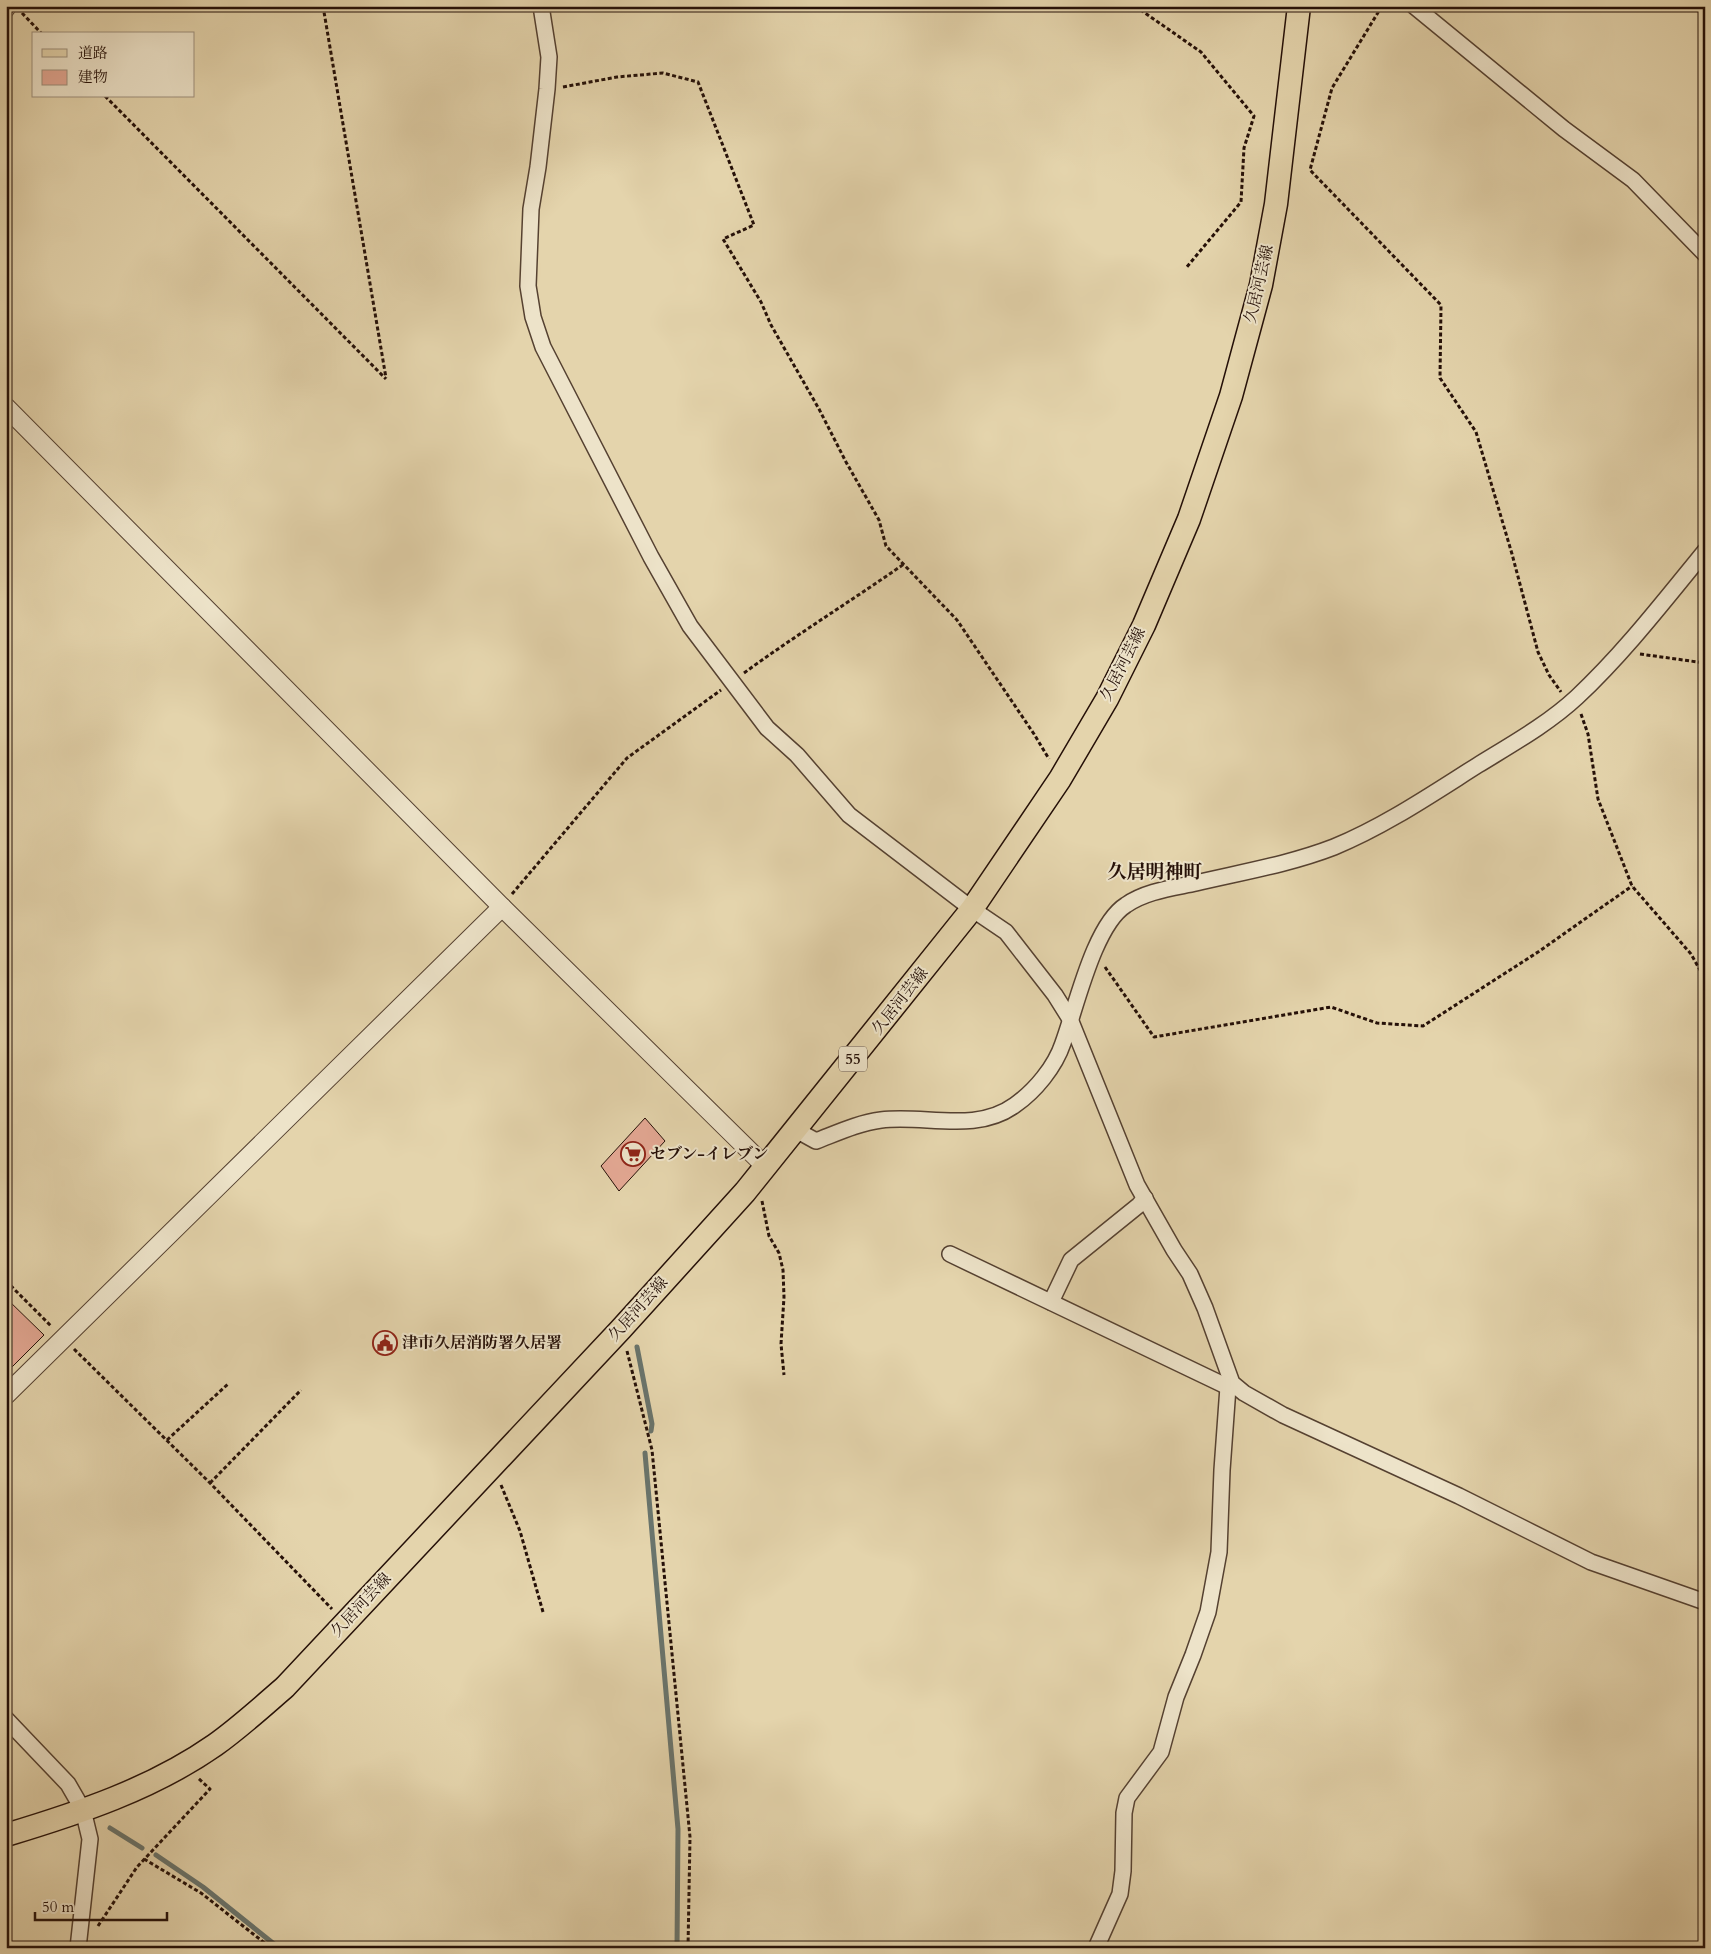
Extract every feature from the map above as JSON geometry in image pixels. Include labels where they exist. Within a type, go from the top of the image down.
[{"type":"main road","name":"久居河芸線","points":[[6,1835],[83,1810],[138,1788],[182,1765],[214,1745],[252,1716],[285,1687],[621,1329],[759,1175],[972,910],[1060,779],[1107,698],[1144,625],[1189,519],[1232,396],[1261,285],[1276,204],[1299,6]]},
{"type":"street","points":[[541,6],[548,57],[547,89],[531,209],[528,286],[533,317],[543,347],[651,557],[690,626],[767,728],[797,755],[849,815],[972,910],[1006,932],[1055,995],[1070,1019],[1137,1185],[1190,1274],[1205,1308],[1230,1385],[1222,1470],[1219,1552],[1208,1612],[1176,1697],[1162,1752],[1127,1798],[1123,1820],[1123,1871],[1120,1894],[1096,1948]]},
{"type":"street","points":[[1414,6],[1564,129],[1633,180],[1705,254]]},
{"type":"street","points":[[6,407],[502,907],[759,1175]]},
{"type":"street","points":[[796,1130],[816,1141],[860,1124],[879,1120],[898,1118],[949,1121],[992,1117],[1015,1105],[1043,1078],[1063,1045],[1070,1019],[1095,952],[1109,921],[1117,911],[1132,901],[1165,890],[1286,863],[1336,846],[1382,824],[1434,793],[1530,732],[1572,702],[1622,651],[1705,551]]},
{"type":"street","points":[[6,1395],[502,907]]},
{"type":"street","points":[[1051,1302],[1071,1260],[1139,1205],[1144,1198]]},
{"type":"street","points":[[950,1254],[1230,1385],[1283,1415],[1450,1492],[1591,1562],[1705,1602]]},
{"type":"street","points":[[6,1719],[68,1784],[83,1810],[90,1839],[78,1948]]},
{"type":"path","points":[[15,6],[40,32]]},
{"type":"path","points":[[107,98],[386,379],[323,6]]},
{"type":"path","points":[[1135,6],[1201,52],[1254,116],[1244,148],[1240,202],[1186,268]]},
{"type":"path","points":[[1382,6],[1332,88],[1310,170],[1441,305],[1440,378],[1476,432],[1512,554],[1538,652],[1549,675],[1572,702],[1588,734],[1598,799],[1632,886],[1691,954],[1705,979]]},
{"type":"path","points":[[547,89],[663,73],[698,82],[754,225],[723,239],[761,302],[771,325],[879,520],[886,546],[956,620],[1034,734],[1060,779]]},
{"type":"path","points":[[502,907],[628,758],[791,639],[839,609],[904,564]]},
{"type":"path","points":[[1622,651],[1705,663]]},
{"type":"path","points":[[1095,952],[1154,1038],[1331,1007],[1377,1023],[1423,1026],[1538,952],[1632,886]]},
{"type":"path","points":[[759,1175],[769,1236],[779,1253],[783,1270],[784,1297],[780,1344],[784,1375]]},
{"type":"path","points":[[6,1281],[210,1483],[345,1622]]},
{"type":"path","points":[[621,1329],[652,1450],[690,1838],[688,1948]]},
{"type":"path","points":[[166,1440],[228,1384]]},
{"type":"path","points":[[210,1483],[301,1390]]},
{"type":"path","points":[[493,1465],[520,1531],[543,1612]]},
{"type":"path","points":[[94,1932],[137,1867],[210,1789],[182,1765]]},
{"type":"path","points":[[144,1859],[201,1893],[271,1948]]},
{"type":"building","name":"セブン-イレブン","points":[[645,1118],[665,1141],[619,1191],[601,1166]]},
{"type":"building","points":[[6,1298],[44,1335],[6,1373]]},
{"type":"waterway","points":[[637,1347],[652,1424],[651,1431]]},
{"type":"waterway","points":[[645,1453],[678,1829],[677,1948]]},
{"type":"waterway","points":[[110,1828],[142,1848]]},
{"type":"waterway","points":[[156,1855],[203,1887],[279,1948]]},
{"type":"place","name":"セブン-イレブン","points":[[633,1154]]},
{"type":"place","name":"津市久居消防署久居署","points":[[385,1343]]},
{"type":"district","name":"久居明神町","points":[[1155,872]]}]
